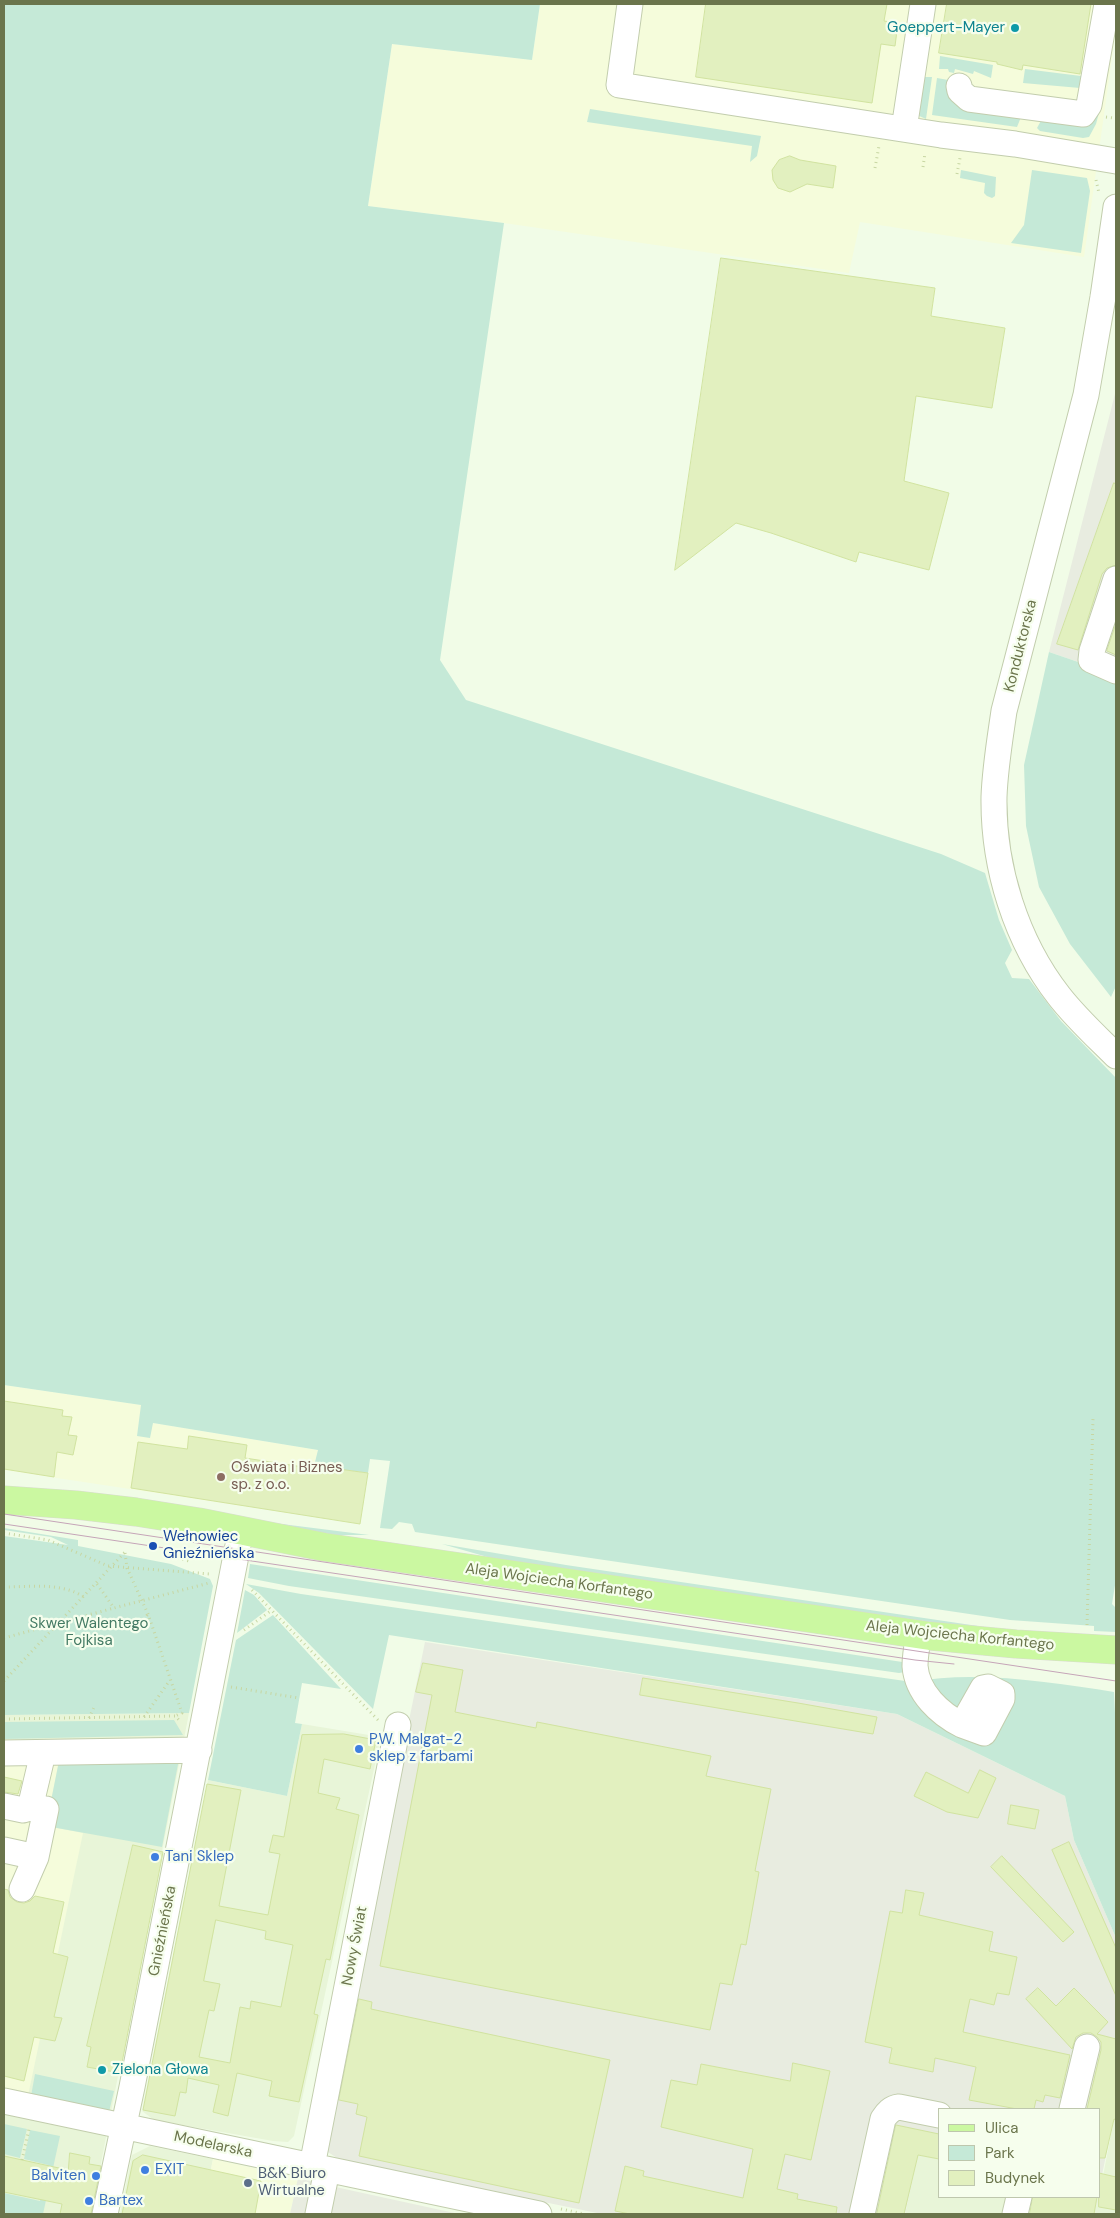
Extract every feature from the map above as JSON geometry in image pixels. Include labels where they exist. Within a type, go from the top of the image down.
[{"type":"main road","name":"Aleja Wojciecha Korfantego","points":[[4,1500],[117,1510],[241,1530],[324,1547],[381,1556],[919,1634],[1016,1644],[1116,1650]]},
{"type":"street","points":[[630,4],[619,86],[1116,161]]},
{"type":"street","points":[[904,129],[923,4]]},
{"type":"street","points":[[959,86],[960,91],[969,99],[1083,114],[1089,105],[1107,4]]},
{"type":"street","points":[[1026,146],[1033,108]]},
{"type":"street","name":"Konduktorska","points":[[1107,202],[1110,299],[1004,711],[997,756],[994,798],[996,831],[1006,894],[1018,924],[1037,963],[1059,996],[1116,1056]]},
{"type":"street","points":[[1116,579],[1092,651],[1092,660],[1098,665],[1116,671]]},
{"type":"street","name":"Gnieźnieńska","points":[[105,2214],[125,2126],[241,1530]]},
{"type":"street","points":[[919,1634],[915,1665],[920,1686],[935,1707],[962,1725]]},
{"type":"street","name":"Nowy Świat","points":[[318,2214],[319,2168],[398,1725]]},
{"type":"street","points":[[4,1754],[199,1750]]},
{"type":"street","points":[[4,1806],[23,1810],[30,1808],[43,1753]]},
{"type":"street","points":[[22,1889],[36,1857],[46,1809]]},
{"type":"street","points":[[4,1850],[36,1857]]},
{"type":"street","points":[[1072,2108],[1087,2047]]},
{"type":"street","name":"Modelarska","points":[[4,2101],[539,2214]]},
{"type":"street","points":[[862,2214],[883,2120],[886,2114],[900,2107],[938,2115]]},
{"type":"street","points":[[1015,2214],[1018,2198]]},
{"type":"path","points":[[923,167],[926,152]]},
{"type":"path","points":[[957,174],[960,156]]},
{"type":"path","points":[[1091,175],[1107,202]]},
{"type":"path","points":[[1087,1626],[1093,1418]]},
{"type":"path","points":[[4,1533],[48,1540],[97,1563],[112,1567],[208,1573],[255,1593],[377,1720],[398,1725]]},
{"type":"path","points":[[4,1681],[97,1584],[126,1550],[126,1568],[148,1614],[182,1713],[175,1716],[4,1719]]},
{"type":"path","points":[[173,1556],[192,1562]]},
{"type":"path","points":[[4,1638],[207,1583],[231,1583]]},
{"type":"path","points":[[97,1584],[114,1608]]},
{"type":"path","points":[[4,1587],[61,1587],[74,1590],[84,1597]]},
{"type":"path","points":[[240,1633],[272,1610]]},
{"type":"path","points":[[138,1628],[148,1614]]},
{"type":"path","points":[[144,1717],[170,1679]]},
{"type":"path","points":[[223,1686],[299,1698]]},
{"type":"path","points":[[89,1718],[94,1705]]},
{"type":"path","points":[[175,1716],[185,1727]]},
{"type":"path","points":[[22,2160],[29,2127]]},
{"type":"shaded area","points":[[540,4],[1116,4],[1116,29],[1084,257],[860,222],[849,273],[504,223],[368,206],[392,44],[532,60]]},
{"type":"shaded area","points":[[1116,390],[1116,675],[1049,652]]},
{"type":"shaded area","points":[[4,1385],[142,1405],[138,1436],[153,1423],[318,1450],[314,1466],[309,1516],[4,1470]]},
{"type":"shaded area","points":[[425,1642],[897,1714],[1065,1796],[1074,1840],[1116,1938],[1116,2108],[1100,2184],[1100,2108],[938,2108],[938,2159],[918,2155],[905,2214],[602,2214],[340,2160],[328,2152],[323,2142]]},
{"type":"shaded area","points":[[189,1713],[91,2214],[4,2214],[4,1715]]},
{"type":"shaded area","points":[[302,1724],[381,1737],[294,2136],[288,2142],[273,2141],[154,2120],[142,2111],[208,1780],[287,1796]]},
{"type":"shaded area","points":[[60,1756],[46,1826],[83,1833],[28,2096],[4,2089],[4,1757]]},
{"type":"shaded area","points":[[1116,2108],[1116,2214],[1093,2214],[1097,2198],[1100,2198]]},
{"type":"shaded area","points":[[150,2146],[213,2159],[202,2214],[120,2214],[132,2155]]},
{"type":"shaded area","points":[[918,2155],[938,2159],[938,2198],[1012,2198],[1008,2214],[905,2214]]},
{"type":"shaded area","points":[[213,2159],[298,2178],[290,2214],[202,2214]]},
{"type":"shaded area","points":[[298,2178],[340,2188],[459,2214],[290,2214]]},
{"type":"green space","points":[[4,4],[540,4],[532,60],[392,44],[368,206],[504,223],[440,660],[466,700],[941,854],[985,873],[999,920],[1012,950],[1005,963],[1012,978],[1029,979],[1061,1021],[1116,1078],[1116,1579],[1112,1604],[1116,1608],[1116,1632],[1094,1631],[1094,1626],[1010,1620],[415,1532],[412,1524],[399,1522],[392,1529],[380,1528],[390,1461],[370,1459],[368,1473],[314,1466],[318,1450],[153,1423],[150,1438],[137,1436],[141,1405],[4,1385]]},
{"type":"green space","points":[[940,56],[993,65],[991,78],[974,71],[973,74],[955,69],[954,73],[949,72],[948,69],[939,69]]},
{"type":"green space","points":[[1025,69],[1081,76],[1080,88],[1023,83]]},
{"type":"green space","points":[[924,77],[932,77],[926,119],[917,115]]},
{"type":"green space","points":[[937,78],[954,81],[1021,117],[1017,127],[932,115]]},
{"type":"green space","points":[[590,109],[761,136],[757,156],[750,162],[752,146],[587,122]]},
{"type":"green space","points":[[1100,109],[1096,124],[1089,137],[1083,138],[1040,131],[1037,128],[1043,117]]},
{"type":"green space","points":[[961,170],[996,177],[995,196],[992,198],[984,193],[985,183],[960,178]]},
{"type":"green space","points":[[1032,170],[1087,178],[1090,191],[1081,253],[1011,243],[1024,225]]},
{"type":"green space","points":[[1049,652],[1116,675],[1116,986],[1111,997],[1070,944],[1039,887],[1026,826],[1024,765]]},
{"type":"green space","points":[[242,1519],[369,1535],[322,1535]]},
{"type":"green space","name":"Skwer Walentego Fojkisa","points":[[4,1528],[78,1540],[78,1546],[171,1564],[210,1579],[213,1586],[189,1713],[4,1715],[4,1536],[68,1545],[51,1537],[4,1530]]},
{"type":"green space","points":[[442,1544],[566,1565],[1005,1630],[1002,1632],[505,1562]]},
{"type":"green space","points":[[250,1564],[909,1663],[905,1672],[899,1673],[289,1586],[248,1578]]},
{"type":"green space","points":[[246,1584],[301,1594],[912,1682],[961,1677],[986,1677],[1039,1681],[1114,1692],[1116,1734],[1116,1938],[1074,1840],[1065,1796],[897,1714],[389,1635],[373,1709],[259,1593]]},
{"type":"green space","points":[[245,1590],[254,1595],[267,1610],[237,1633]]},
{"type":"green space","points":[[273,1615],[341,1689],[302,1683],[295,1723],[302,1724],[287,1796],[208,1780],[236,1640]]},
{"type":"green space","points":[[174,1720],[183,1735],[4,1739],[4,1722]]},
{"type":"green space","points":[[180,1754],[162,1847],[46,1826],[60,1756]]},
{"type":"green space","points":[[35,2074],[114,2091],[109,2112],[31,2096]]},
{"type":"green space","points":[[4,2124],[27,2129],[20,2158],[4,2154]]},
{"type":"green space","points":[[30,2130],[60,2136],[43,2214],[4,2214],[4,2193],[40,2201],[48,2165],[24,2159]]},
{"type":"building","points":[[706,4],[887,4],[884,21],[898,23],[895,46],[881,44],[872,103],[696,77]]},
{"type":"building","name":"Goeppert-Mayer","points":[[947,4],[1091,4],[1080,74],[1023,65],[1022,70],[997,64],[997,62],[939,53]]},
{"type":"building","points":[[790,156],[800,160],[836,166],[833,188],[807,184],[790,192],[778,188],[773,180],[772,170],[779,160]]},
{"type":"building","points":[[721,258],[935,288],[931,316],[1005,328],[992,408],[916,396],[904,481],[949,493],[929,570],[859,552],[856,562],[736,523],[675,570]]},
{"type":"building","points":[[1114,483],[1116,484],[1116,565],[1107,568],[1102,574],[1078,650],[1057,644]]},
{"type":"building","points":[[1116,624],[1116,655],[1107,651]]},
{"type":"building","points":[[4,1401],[63,1410],[62,1416],[72,1417],[68,1435],[77,1436],[73,1455],[57,1452],[54,1477],[4,1469]]},
{"type":"building","points":[[189,1436],[247,1445],[245,1458],[316,1469],[316,1466],[368,1473],[360,1524],[131,1488],[138,1442],[187,1449]]},
{"type":"building","points":[[423,1663],[463,1670],[455,1712],[536,1728],[537,1722],[711,1756],[706,1776],[771,1789],[755,1871],[759,1872],[746,1945],[741,1944],[732,1985],[720,1983],[710,2030],[380,1966],[432,1695],[416,1692]]},
{"type":"building","points":[[643,1678],[877,1717],[873,1734],[640,1695]]},
{"type":"building","points":[[344,1734],[376,1740],[370,1769],[324,1759],[318,1793],[340,1798],[336,1809],[359,1815],[330,1960],[326,1959],[314,2014],[318,2015],[299,2102],[269,2096],[272,2081],[237,2073],[228,2116],[213,2112],[219,2085],[188,2078],[186,2093],[180,2092],[175,2116],[143,2110],[207,1784],[241,1790],[219,1906],[268,1915],[280,1854],[269,1852],[273,1835],[284,1837],[302,1735]],"holes":[[[216,1920],[266,1931],[265,1939],[293,1945],[281,2007],[251,2001],[250,2009],[240,2007],[230,2063],[199,2057],[209,2010],[214,2011],[220,1984],[204,1981]]]},
{"type":"building","points":[[980,1770],[996,1778],[978,1818],[947,1812],[914,1796],[926,1772],[968,1793]]},
{"type":"building","points":[[4,1777],[22,1781],[18,1794],[4,1792]]},
{"type":"building","points":[[1011,1805],[1039,1810],[1035,1829],[1008,1824]]},
{"type":"building","points":[[1069,1842],[1116,1948],[1116,1996],[1052,1850]]},
{"type":"building","points":[[133,1845],[163,1852],[120,2073],[87,2067],[91,2047],[87,2046]]},
{"type":"building","points":[[1002,1856],[1074,1932],[1063,1942],[991,1867]]},
{"type":"building","points":[[4,1889],[8,1890],[10,1897],[17,1902],[24,1903],[30,1901],[35,1896],[64,1902],[53,1953],[68,1957],[54,2017],[62,2018],[55,2041],[34,2037],[24,2081],[4,2076]]},
{"type":"building","points":[[906,1890],[924,1893],[919,1915],[993,1932],[989,1951],[1017,1957],[1009,1995],[997,1993],[994,2005],[970,1999],[963,2032],[1070,2055],[1060,2098],[1045,2095],[1043,2102],[1036,2100],[1034,2108],[1012,2108],[969,2100],[976,2067],[935,2058],[933,2072],[889,2063],[892,2048],[865,2042],[890,1911],[902,1913]]},
{"type":"building","points":[[1038,1988],[1056,2006],[1074,1988],[1108,2022],[1097,2034],[1116,2039],[1116,2120],[1114,2119],[1105,2158],[1100,2158],[1100,2108],[1087,2108],[1101,2050],[1101,2042],[1091,2033],[1083,2033],[1076,2037],[1072,2049],[1026,1999]]},
{"type":"building","points":[[359,1999],[372,2002],[371,2009],[610,2060],[579,2203],[359,2156],[367,2117],[356,2114],[358,2104],[339,2100]]},
{"type":"building","points":[[793,2063],[830,2071],[811,2160],[785,2154],[777,2189],[798,2194],[797,2199],[837,2207],[836,2214],[630,2214],[615,2211],[625,2166],[644,2171],[643,2176],[743,2198],[753,2149],[661,2127],[671,2080],[697,2085],[701,2064],[790,2081]]},
{"type":"building","points":[[896,2125],[938,2134],[938,2159],[918,2155],[904,2214],[877,2214]]},
{"type":"building","points":[[70,2153],[90,2157],[89,2164],[101,2166],[91,2214],[60,2214],[62,2204],[4,2192],[4,2156],[68,2170]]},
{"type":"building","points":[[143,2155],[261,2181],[255,2214],[122,2214],[133,2161]]},
{"type":"building","points":[[1100,2173],[1116,2177],[1116,2210],[1099,2207]]},
{"type":"building","points":[[1033,2198],[1097,2198],[1094,2214],[1030,2214]]},
{"type":"tram line","points":[[4,1514],[1116,1681]]},
{"type":"tram line","points":[[4,1524],[915,1660],[954,1664]]},
{"type":"place","name":"Goeppert-Mayer","points":[[1015,28]]},
{"type":"place","name":"Oświata i Biznes sp. z o.o.","points":[[221,1477]]},
{"type":"place","name":"Wełnowiec Gnieźnieńska","points":[[153,1546]]},
{"type":"place","name":"P.W. Malgat-2 sklep z farbami","points":[[359,1749]]},
{"type":"place","name":"Tani Sklep","points":[[155,1857]]},
{"type":"place","name":"Zielona Głowa","points":[[102,2070]]},
{"type":"place","name":"EXIT","points":[[145,2170]]},
{"type":"place","name":"Balviten","points":[[96,2176]]},
{"type":"place","name":"B&K Biuro Wirtualne","points":[[248,2183]]},
{"type":"place","name":"Bartex","points":[[89,2201]]}]
